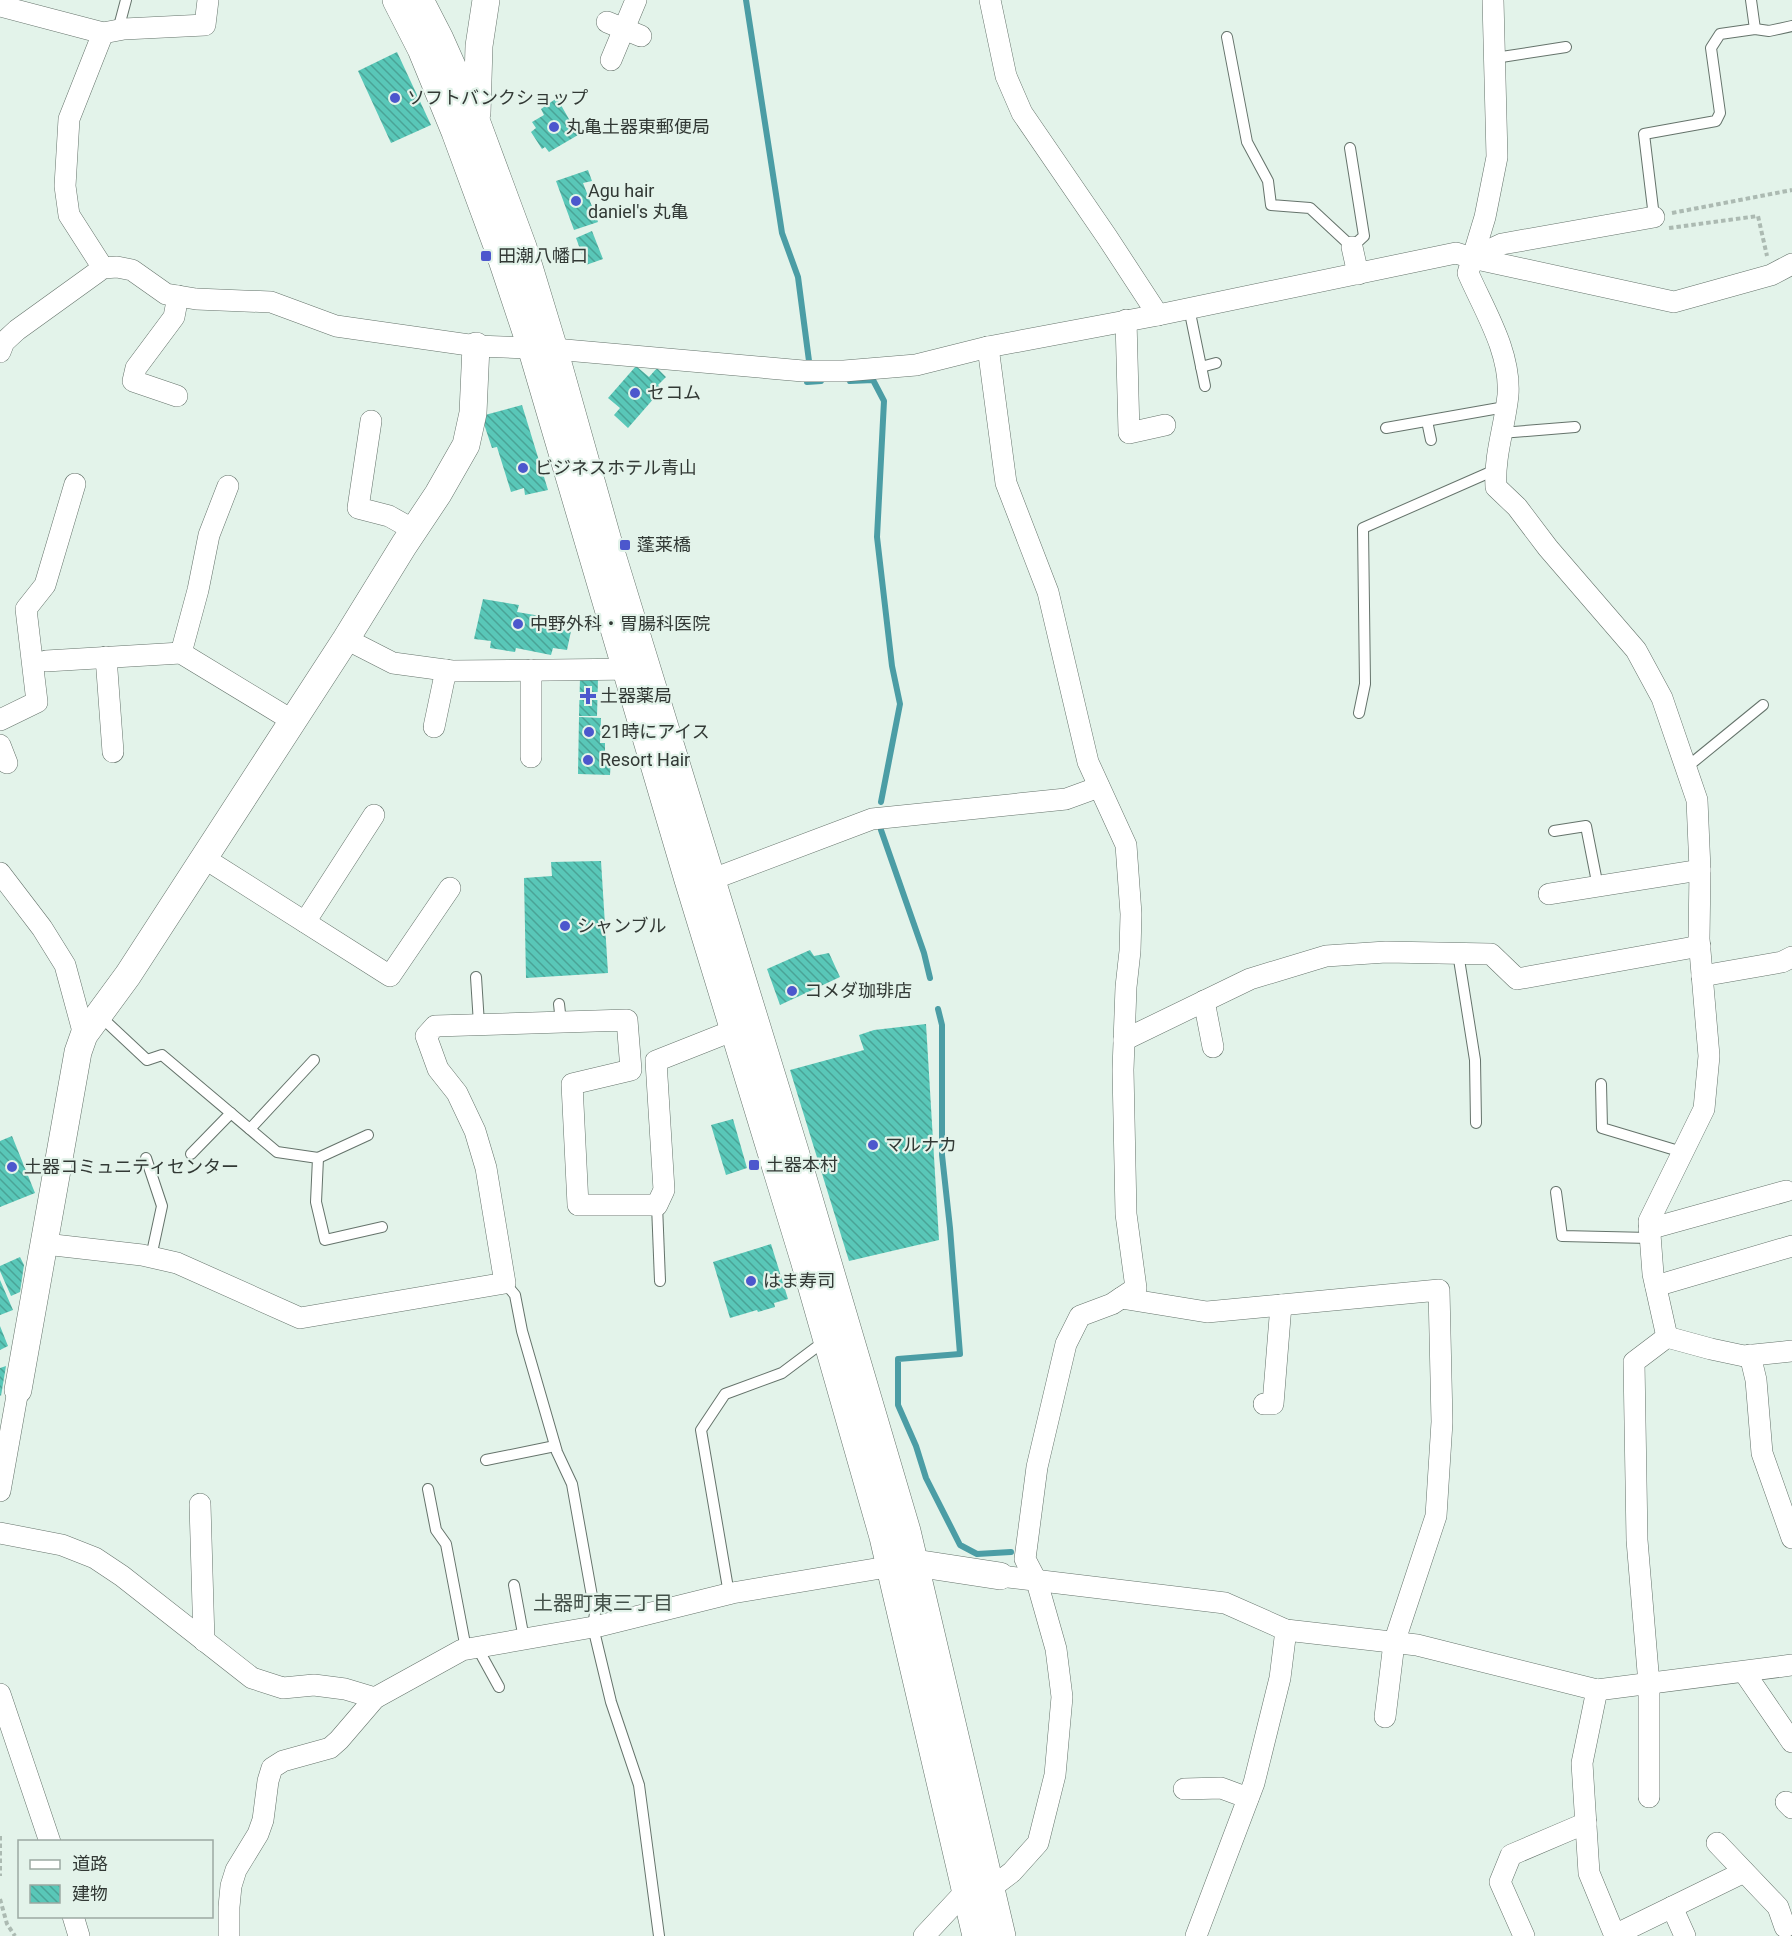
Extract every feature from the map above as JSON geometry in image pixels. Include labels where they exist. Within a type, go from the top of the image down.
[{"type":"street","points":[[0,6],[110,32],[205,25],[208,0]]},
{"type":"street","points":[[396,0],[465,125],[523,247],[543,348],[744,1026],[826,1340],[883,1537],[902,1565]]},
{"type":"street","points":[[420,0],[440,39],[465,125]]},
{"type":"street","points":[[465,125],[486,0]]},
{"type":"street","points":[[611,60],[636,0]]},
{"type":"street","points":[[990,0],[1006,76],[1022,113],[1158,315]]},
{"type":"street","points":[[1493,0],[1497,157],[1485,217],[1468,273],[1506,365],[1508,394],[1495,470],[1496,487],[1517,507],[1548,548],[1636,650],[1662,698],[1697,800],[1700,946],[1709,1056],[1704,1109],[1649,1221],[1653,1274],[1667,1337]]},
{"type":"street","points":[[103,268],[69,215],[65,186],[69,119],[110,32]]},
{"type":"street","points":[[1472,258],[1502,244],[1654,217]]},
{"type":"street","points":[[1352,247],[1358,274]]},
{"type":"street","points":[[1,346],[25,324],[103,268],[117,267],[132,270],[166,294],[271,302],[336,326],[476,346],[543,348],[803,371],[844,371],[916,365],[988,346],[1158,315],[1456,253],[1674,302],[1771,275],[1792,264]]},
{"type":"street","points":[[177,396],[133,381],[136,368],[174,317],[178,296]]},
{"type":"street","points":[[1126,320],[1130,433],[1165,425]]},
{"type":"street","points":[[0,1491],[78,1052],[92,1025],[128,975],[346,639],[466,446],[473,413],[476,346]]},
{"type":"street","points":[[924,1936],[978,1890],[1012,1872],[1038,1843],[1055,1775],[1062,1697],[1056,1649],[1037,1582],[1024,1559],[1037,1467],[1066,1344],[1080,1316],[1112,1304],[1136,1288],[1126,1214],[1124,1040],[1131,914],[1126,845],[1088,762],[1048,592],[1006,483],[988,346]]},
{"type":"street","points":[[371,421],[358,508],[389,516],[414,530]]},
{"type":"street","points":[[0,720],[37,702],[26,609],[45,585],[75,484]]},
{"type":"street","points":[[181,653],[198,590],[209,535],[228,486]]},
{"type":"street","points":[[346,639],[393,663],[446,670],[637,669]]},
{"type":"street","points":[[46,661],[181,653],[293,721]]},
{"type":"street","points":[[106,657],[113,752]]},
{"type":"street","points":[[434,727],[446,670]]},
{"type":"street","points":[[531,670],[531,757]]},
{"type":"street","points":[[701,883],[872,819],[1066,799],[1099,787]]},
{"type":"street","points":[[305,922],[374,814]]},
{"type":"street","points":[[204,858],[390,976],[450,888]]},
{"type":"street","points":[[1549,894],[1700,870]]},
{"type":"street","points":[[0,873],[42,928],[65,965],[92,1025]]},
{"type":"street","points":[[1124,1040],[1250,979],[1326,956],[1386,952],[1491,954],[1517,979],[1700,946]]},
{"type":"street","points":[[1702,976],[1782,962],[1792,957]]},
{"type":"street","points":[[1204,1001],[1213,1047]]},
{"type":"street","points":[[45,1244],[151,1257],[177,1263],[300,1318],[505,1283],[486,1168],[475,1131],[457,1093],[438,1070],[426,1036],[435,1026],[479,1024],[560,1013],[627,1020],[631,1070]]},
{"type":"street","points":[[656,1061],[664,1190],[657,1205],[578,1205],[572,1084],[631,1070],[744,1026]]},
{"type":"street","points":[[744,1026],[798,1161],[902,1565],[978,1890],[1002,1936]]},
{"type":"street","points":[[1650,1233],[1786,1191]]},
{"type":"street","points":[[1656,1286],[1792,1246]]},
{"type":"street","points":[[1121,1298],[1207,1311],[1439,1290],[1442,1422],[1436,1516],[1394,1643],[1394,1659],[1385,1717]]},
{"type":"street","points":[[1264,1404],[1273,1404],[1281,1305]]},
{"type":"street","points":[[1667,1337],[1711,1349],[1750,1355],[1792,1351]]},
{"type":"street","points":[[1649,1797],[1649,1684],[1638,1540],[1634,1362],[1667,1337]]},
{"type":"street","points":[[1750,1355],[1756,1380],[1762,1453],[1792,1538]]},
{"type":"street","points":[[200,1504],[204,1641]]},
{"type":"street","points":[[0,1533],[62,1545],[95,1558],[122,1576],[252,1678],[283,1688],[314,1685],[345,1689],[375,1698]]},
{"type":"street","points":[[229,1936],[231,1886],[236,1870],[264,1820],[268,1781],[272,1768],[283,1761],[330,1748],[375,1698],[472,1648],[593,1627],[729,1594],[902,1565],[1225,1603],[1286,1630],[1417,1645],[1597,1690],[1792,1665]]},
{"type":"street","points":[[1196,1936],[1254,1783],[1280,1678],[1286,1630]]},
{"type":"street","points":[[1744,1672],[1792,1742]]},
{"type":"street","points":[[1597,1690],[1582,1763],[1589,1873],[1615,1936],[1744,1872]]},
{"type":"street","points":[[0,1694],[49,1840]]},
{"type":"street","points":[[1185,1789],[1221,1788],[1248,1798]]},
{"type":"street","points":[[1524,1936],[1500,1882],[1511,1855],[1586,1823]]},
{"type":"street","points":[[1717,1843],[1778,1907],[1785,1927]]},
{"type":"street","points":[[976,1936],[978,1890]]},
{"type":"street","points":[[1672,1907],[1685,1936]]},
{"type":"street","points":[[73,1918],[79,1936]]},
{"type":"lane","points":[[110,32],[126,0]]},
{"type":"lane","points":[[1750,0],[1755,29]]},
{"type":"lane","points":[[1654,217],[1644,134],[1716,121],[1720,112],[1711,48],[1720,34],[1755,29],[1769,31],[1792,26]]},
{"type":"lane","points":[[1227,37],[1247,142],[1268,181],[1271,205],[1310,208],[1352,247],[1364,236],[1350,148]]},
{"type":"lane","points":[[1495,58],[1566,47]]},
{"type":"lane","points":[[1189,308],[1205,386]]},
{"type":"lane","points":[[1201,367],[1216,363]]},
{"type":"lane","points":[[1386,428],[1505,407]]},
{"type":"lane","points":[[1427,421],[1431,440]]},
{"type":"lane","points":[[1501,433],[1575,427]]},
{"type":"lane","points":[[1359,713],[1365,684],[1363,528],[1495,470]]},
{"type":"lane","points":[[1687,767],[1763,705]]},
{"type":"lane","points":[[1554,831],[1586,826],[1598,887]]},
{"type":"lane","points":[[1458,953],[1474,1060],[1476,1123]]},
{"type":"lane","points":[[477,977],[479,1024]]},
{"type":"lane","points":[[92,1025],[147,1060],[162,1055],[277,1152],[318,1158],[368,1135]]},
{"type":"lane","points":[[250,1129],[314,1060]]},
{"type":"lane","points":[[1601,1084],[1602,1128],[1682,1152]]},
{"type":"lane","points":[[191,1154],[231,1113]]},
{"type":"lane","points":[[146,1158],[162,1206],[151,1257]]},
{"type":"lane","points":[[318,1158],[315,1202],[325,1240],[382,1227]]},
{"type":"lane","points":[[1556,1192],[1562,1236],[1650,1233]]},
{"type":"lane","points":[[657,1205],[660,1281]]},
{"type":"lane","points":[[505,1283],[515,1295],[522,1331],[555,1446],[572,1484],[595,1613],[593,1627],[611,1702],[639,1785],[659,1936]]},
{"type":"lane","points":[[729,1594],[701,1430],[725,1394],[782,1373],[826,1340]]},
{"type":"lane","points":[[486,1460],[555,1446]]},
{"type":"lane","points":[[428,1489],[436,1530],[446,1544],[472,1648],[499,1687]]},
{"type":"lane","points":[[514,1585],[524,1640]]},
{"type":"path","points":[[1771,275],[1758,216],[1657,230],[1654,217],[1792,190]]},
{"type":"path","points":[[0,1836],[0,1876]]},
{"type":"path","points":[[0,1899],[7,1924],[15,1936]]},
{"type":"building","name":"ソフトバンクショップ","points":[[397,52],[431,125],[391,143],[358,71]]},
{"type":"building","points":[[557,98],[578,135],[549,152],[545,147],[542,149],[531,132],[536,128],[532,122],[544,115],[541,109]]},
{"type":"building","points":[[588,170],[592,181],[583,183],[598,222],[574,230],[556,181]]},
{"type":"building","points":[[592,231],[603,259],[586,265],[576,238]]},
{"type":"building","name":"セコム","points":[[636,366],[649,377],[657,368],[666,377],[658,385],[662,389],[628,428],[614,415],[620,408],[608,398]]},
{"type":"building","name":"ビジネスホテル青山","points":[[522,405],[548,490],[525,495],[524,488],[511,492],[497,447],[492,448],[484,424],[485,415]]},
{"type":"building","name":"中野外科・胃腸科医院","points":[[483,599],[519,605],[517,612],[558,619],[557,629],[571,631],[567,650],[553,648],[551,655],[516,648],[515,652],[490,648],[491,641],[474,639]]},
{"type":"building","points":[[580,678],[598,678],[597,716],[579,716]]},
{"type":"building","points":[[579,717],[601,718],[600,743],[605,743],[605,759],[611,760],[610,775],[578,774]]},
{"type":"building","name":"シャンブル","points":[[601,861],[608,973],[526,978],[524,878],[552,876],[551,862]]},
{"type":"building","name":"コメダ珈琲店","points":[[810,950],[814,956],[829,953],[840,977],[780,1005],[767,969]]},
{"type":"building","name":"マルナカ","points":[[926,1024],[939,1240],[849,1261],[790,1070],[864,1050],[859,1035],[874,1030]]},
{"type":"building","points":[[733,1119],[747,1168],[726,1175],[711,1125]]},
{"type":"building","name":"土器コミュニティセンター","points":[[12,1136],[35,1193],[0,1207],[0,1141]]},
{"type":"building","name":"はま寿司","points":[[771,1244],[788,1299],[774,1303],[775,1307],[730,1318],[713,1262]]},
{"type":"building","points":[[20,1257],[24,1265],[20,1292],[11,1296],[0,1266]]},
{"type":"building","points":[[0,1280],[13,1310],[0,1315]]},
{"type":"building","points":[[0,1326],[8,1346],[0,1350]]},
{"type":"building","points":[[6,1366],[1,1396],[0,1368]]},
{"type":"waterway","points":[[746,0],[782,233],[798,277],[809,361]]},
{"type":"waterway","points":[[850,381],[873,380],[884,401],[877,537],[892,666],[900,704],[881,802]]},
{"type":"waterway","points":[[807,382],[821,381]]},
{"type":"waterway","points":[[881,830],[924,953],[930,978]]},
{"type":"waterway","points":[[938,1009],[942,1025],[942,1155],[960,1354],[898,1359],[898,1405],[916,1446],[926,1478],[960,1545],[977,1554],[1011,1552]]},
{"type":"place","name":"ソフトバンクショップ","points":[[395,98]]},
{"type":"place","name":"丸亀土器東郵便局","points":[[554,127]]},
{"type":"place","name":"Agu hair daniel's 丸亀","points":[[576,201]]},
{"type":"place","name":"田潮八幡口","points":[[486,256]]},
{"type":"place","name":"セコム","points":[[635,393]]},
{"type":"place","name":"ビジネスホテル青山","points":[[523,468]]},
{"type":"place","name":"蓬莱橋","points":[[625,545]]},
{"type":"place","name":"中野外科・胃腸科医院","points":[[518,624]]},
{"type":"place","name":"土器薬局","points":[[588,696]]},
{"type":"place","name":"21時にアイス","points":[[589,732]]},
{"type":"place","name":"Resort Hair","points":[[588,760]]},
{"type":"place","name":"シャンブル","points":[[565,926]]},
{"type":"place","name":"コメダ珈琲店","points":[[792,991]]},
{"type":"place","name":"マルナカ","points":[[873,1145]]},
{"type":"place","name":"土器本村","points":[[754,1165]]},
{"type":"place","name":"土器コミュニティセンター","points":[[12,1167]]},
{"type":"place","name":"はま寿司","points":[[751,1281]]},
{"type":"district","name":"土器町東三丁目","points":[[603,1603]]}]
